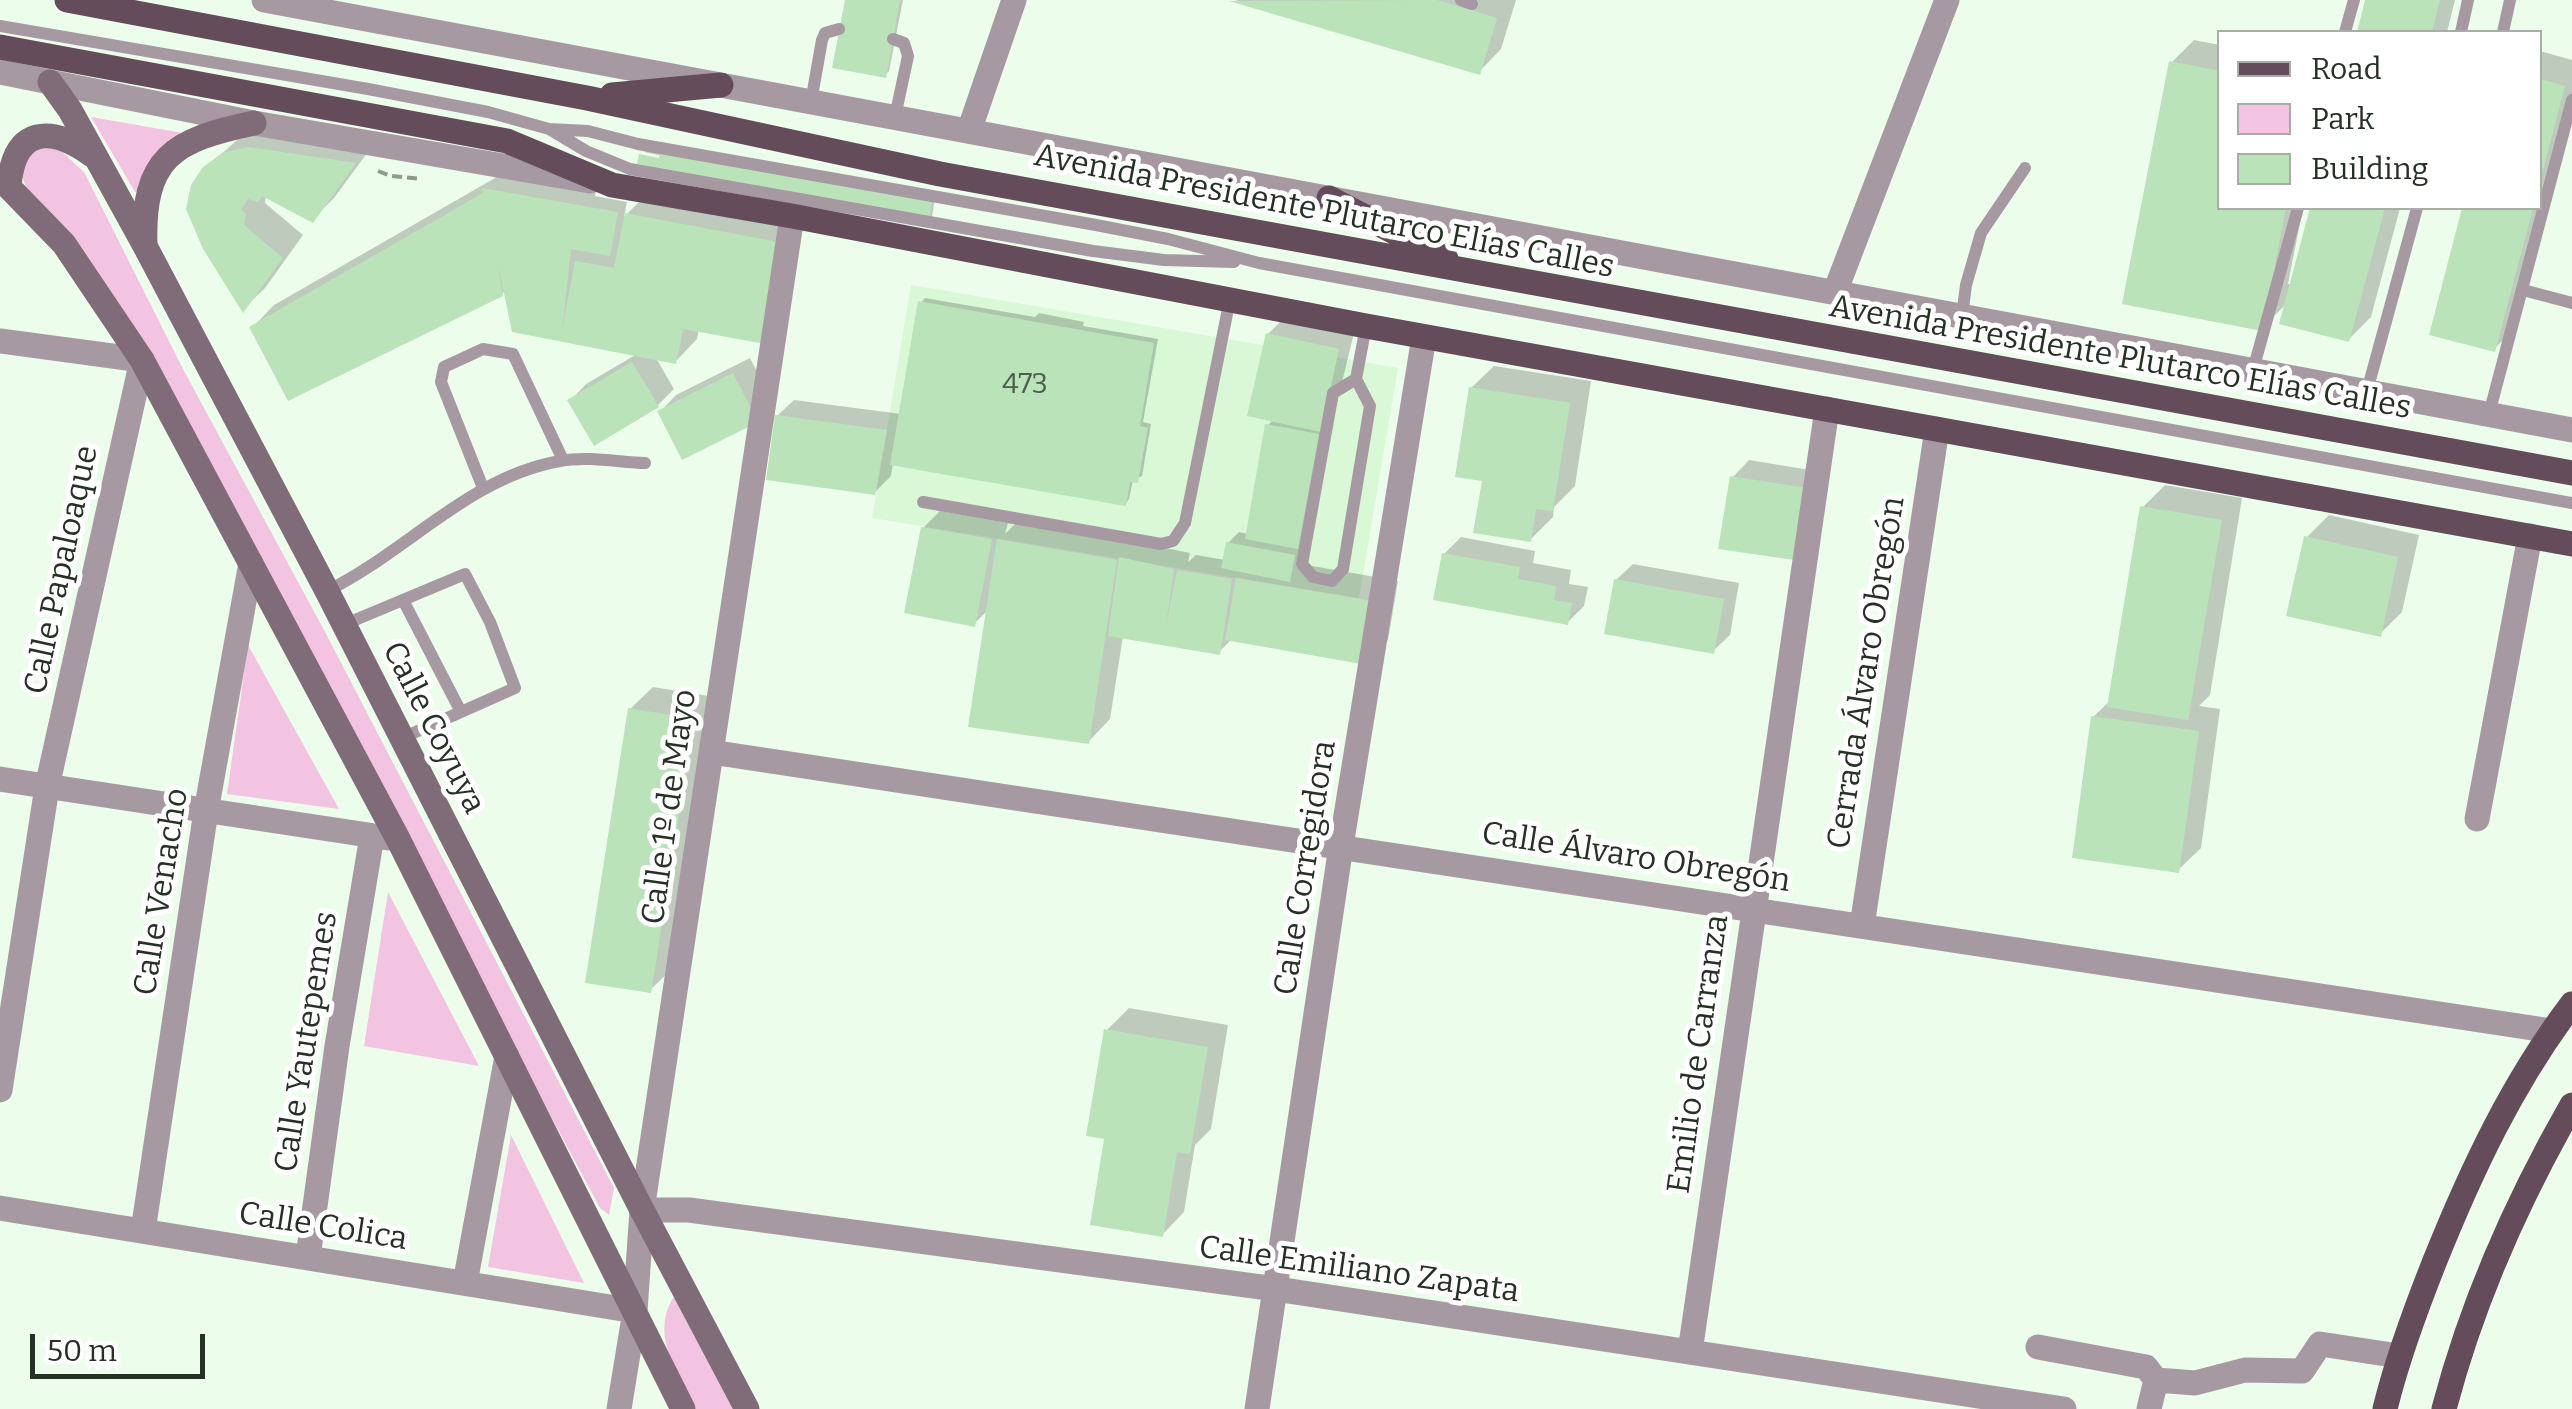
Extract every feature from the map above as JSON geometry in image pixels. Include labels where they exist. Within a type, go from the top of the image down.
[{"type":"main road","name":"Avenida Presidente Plutarco Elías Calles","points":[[66,0],[552,91],[940,174],[2572,473]]},
{"type":"main road","points":[[0,47],[506,140],[612,185],[1424,337],[2572,544]]},
{"type":"main road","name":"Calle Coyuya","points":[[50,82],[145,246],[328,592],[747,1409]]},
{"type":"main road","points":[[587,98],[721,85]]},
{"type":"main road","points":[[145,246],[147,198],[168,156],[194,138],[254,123]]},
{"type":"main road","points":[[96,158],[69,138],[46,135],[27,140],[16,151],[4,182],[64,244],[142,360],[250,563],[385,837],[507,1056],[682,1409]]},
{"type":"main road","points":[[1328,198],[1472,273]]},
{"type":"main road","points":[[2386,1409],[2399,1356],[2463,1192],[2506,1104],[2572,1004]]},
{"type":"main road","points":[[2444,1409],[2490,1270],[2518,1205],[2572,1105]]},
{"type":"street","name":"Avenida Presidente Plutarco Elías Calles","points":[[264,0],[2572,430]]},
{"type":"street","points":[[969,130],[1014,0]]},
{"type":"street","points":[[1835,292],[1947,0]]},
{"type":"street","points":[[0,72],[254,123],[612,185]]},
{"type":"street","name":"Calle 1º de Mayo","points":[[619,1409],[635,1311],[642,1210],[792,216]]},
{"type":"street","name":"Calle Corregidora","points":[[1257,1409],[1341,846],[1424,337]]},
{"type":"street","points":[[0,342],[142,360]]},
{"type":"street","name":"Calle Papaloaque","points":[[0,1090],[47,787],[142,360]]},
{"type":"street","name":"Emilio de Carranza","points":[[1690,1352],[1827,410]]},
{"type":"street","name":"Cerrada Álvaro Obregón","points":[[1862,926],[1937,429]]},
{"type":"street","points":[[2477,819],[2530,536]]},
{"type":"street","name":"Calle Venacho","points":[[143,1231],[206,810],[250,563]]},
{"type":"street","name":"Calle Álvaro Obregón","points":[[710,752],[2552,1030]]},
{"type":"street","points":[[0,780],[385,837]]},
{"type":"street","name":"Calle Yautepemes","points":[[308,1257],[337,1046],[385,837]]},
{"type":"street","points":[[465,1283],[507,1056]]},
{"type":"street","name":"Calle Colica","points":[[0,1208],[635,1311]]},
{"type":"street","name":"Calle Emiliano Zapata","points":[[642,1210],[689,1210],[1276,1289],[1690,1352],[1969,1402],[2064,1409]]},
{"type":"street","points":[[2038,1347],[2146,1367],[2156,1380],[2195,1383],[2245,1370],[2302,1372],[2320,1344],[2399,1356]]},
{"type":"street","points":[[2149,1409],[2156,1380]]},
{"type":"lane","points":[[2346,30],[2354,0]]},
{"type":"lane","points":[[2461,30],[2468,0]]},
{"type":"lane","points":[[2503,30],[2510,0]]},
{"type":"lane","points":[[0,26],[488,112],[549,129],[588,131],[638,144],[1168,239],[1259,263],[2572,503]]},
{"type":"lane","points":[[811,102],[822,40],[825,33],[839,28]]},
{"type":"lane","points":[[893,39],[904,43],[908,56],[895,117]]},
{"type":"lane","points":[[2490,414],[2572,100]]},
{"type":"lane","points":[[549,129],[586,151],[630,169],[1093,251],[1164,260],[1259,263]]},
{"type":"lane","points":[[1962,316],[1966,285],[1982,233],[2025,168]]},
{"type":"lane","points":[[2253,370],[2297,210]]},
{"type":"lane","points":[[2367,391],[2416,210]]},
{"type":"lane","points":[[2523,290],[2572,303]]},
{"type":"lane","points":[[923,502],[1161,544],[1174,542],[1185,523],[1230,300]]},
{"type":"lane","points":[[1356,380],[1334,394],[1302,564],[1313,577],[1332,580],[1343,569],[1370,406],[1356,380],[1366,326]]},
{"type":"lane","points":[[483,488],[440,382],[444,368],[483,348],[513,354],[564,460]]},
{"type":"lane","points":[[328,592],[355,578],[504,476],[564,460],[645,462]]},
{"type":"lane","points":[[344,625],[464,574],[490,622],[515,688],[402,738]]},
{"type":"lane","points":[[403,600],[460,712]]},
{"type":"shaded area","points":[[911,285],[1398,368],[1359,598],[872,518]]},
{"type":"green space","points":[[91,117],[189,134],[144,189],[135,192]]},
{"type":"green space","points":[[32,147],[58,148],[84,172],[183,369],[324,630],[614,1188],[609,1215],[600,1208],[120,312],[26,187],[21,173]]},
{"type":"green space","points":[[248,645],[339,809],[227,794]]},
{"type":"green space","points":[[388,892],[479,1066],[364,1046]]},
{"type":"green space","points":[[511,1135],[584,1283],[488,1267]]},
{"type":"green space","points":[[673,1298],[682,1299],[738,1409],[695,1409],[665,1340],[664,1326]]},
{"type":"building","points":[[845,0],[900,0],[886,78],[832,68]]},
{"type":"building","points":[[1437,0],[1497,18],[1480,75],[1229,1]]},
{"type":"building","points":[[2365,0],[2440,0],[2432,30],[2358,30]]},
{"type":"building","points":[[2169,61],[2217,70],[2217,210],[2286,210],[2262,331],[2122,304]]},
{"type":"building","points":[[2542,80],[2565,86],[2542,173]]},
{"type":"building","points":[[248,147],[356,163],[313,223],[262,196],[258,202],[248,199],[241,210],[246,214],[244,225],[283,258],[243,313],[203,249],[186,209],[191,185],[203,167],[222,153]]},
{"type":"building","points":[[660,152],[932,201],[928,224],[637,164],[639,154],[659,158]]},
{"type":"building","points":[[482,188],[618,212],[610,256],[571,249],[562,331],[575,261],[614,268],[625,213],[783,243],[765,344],[683,329],[676,364],[512,332],[498,264],[503,296],[288,401],[249,327],[483,193]]},
{"type":"building","points":[[2309,210],[2384,210],[2349,342],[2279,324]]},
{"type":"building","points":[[2461,210],[2532,210],[2495,352],[2429,335]]},
{"type":"building","points":[[918,301],[1154,343],[1140,426],[1148,428],[1138,483],[1130,482],[1126,506],[890,465]]},
{"type":"building","points":[[1266,333],[1339,349],[1321,432],[1247,416]]},
{"type":"building","points":[[632,362],[659,407],[594,446],[567,400]]},
{"type":"building","points":[[733,373],[758,422],[682,460],[657,411]]},
{"type":"building","points":[[1469,387],[1570,403],[1553,511],[1536,509],[1531,542],[1473,533],[1482,481],[1455,477]]},
{"type":"building","points":[[775,415],[887,430],[875,495],[766,480]]},
{"type":"building","points":[[1265,424],[1319,434],[1298,549],[1245,539]]},
{"type":"building","points":[[1730,476],[1813,489],[1801,561],[1718,549]]},
{"type":"building","points":[[2140,506],[2222,520],[2188,720],[2107,707]]},
{"type":"building","points":[[921,527],[992,539],[975,627],[904,613]]},
{"type":"building","points":[[2304,536],[2398,557],[2381,637],[2286,616]]},
{"type":"building","points":[[997,539],[1117,560],[1089,744],[968,727]]},
{"type":"building","points":[[1226,542],[1295,555],[1290,582],[1221,568]]},
{"type":"building","points":[[1442,553],[1520,567],[1518,579],[1556,586],[1554,600],[1572,603],[1568,625],[1433,600]]},
{"type":"building","points":[[1119,557],[1174,569],[1166,625],[1177,570],[1232,579],[1220,655],[1108,636]]},
{"type":"building","points":[[1236,578],[1378,602],[1367,665],[1225,640]]},
{"type":"building","points":[[1614,579],[1724,599],[1714,654],[1604,634]]},
{"type":"building","points":[[628,708],[694,719],[651,993],[585,983]]},
{"type":"building","points":[[2091,716],[2199,731],[2179,873],[2072,858]]},
{"type":"building","points":[[1104,1029],[1208,1047],[1190,1154],[1177,1152],[1163,1237],[1090,1225],[1104,1139],[1086,1136]]}]
